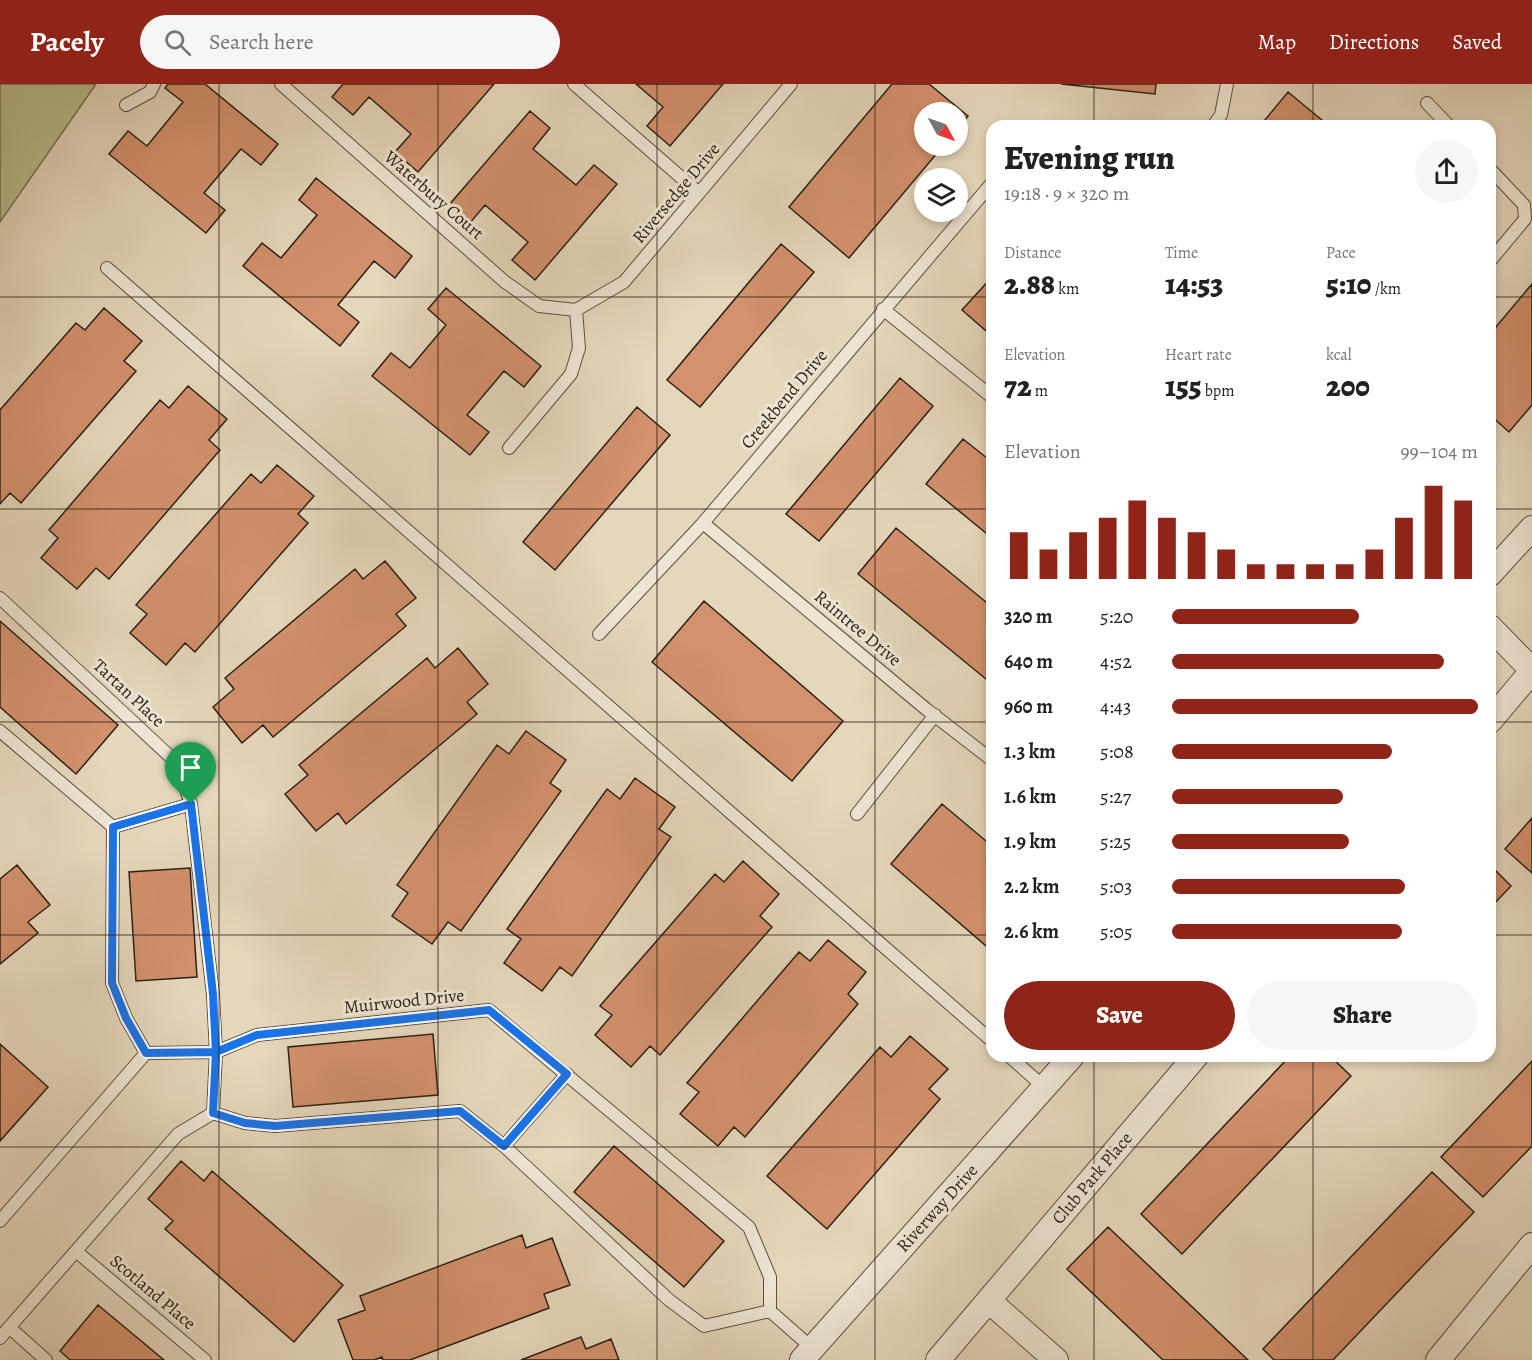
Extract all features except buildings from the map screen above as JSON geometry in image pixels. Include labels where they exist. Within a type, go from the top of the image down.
[{"type":"street","points":[[1496,567],[1532,528]]},
{"type":"street","points":[[1496,633],[1532,671],[1496,714]]},
{"type":"street","name":"Riverway Drive","points":[[807,1354],[1067,1062]]},
{"type":"street","name":"Club Park Place","points":[[938,1360],[1191,1062]]},
{"type":"street","points":[[1438,1360],[1532,1245]]},
{"type":"street","points":[[989,1301],[1056,1360]]},
{"type":"lane","points":[[126,105],[150,92],[154,84]]},
{"type":"lane","name":"Waterbury Court","points":[[281,84],[505,282],[539,306],[576,310]]},
{"type":"lane","points":[[574,84],[699,193]]},
{"type":"lane","name":"Riversedge Drive","points":[[576,310],[624,282],[791,84]]},
{"type":"lane","points":[[1217,120],[1221,115],[1227,84]]},
{"type":"lane","points":[[1427,103],[1443,120]]},
{"type":"lane","points":[[1496,175],[1524,205],[1525,219],[1496,254]]},
{"type":"lane","name":"Creekbend Drive","points":[[599,634],[703,523],[986,190]]},
{"type":"lane","points":[[107,268],[986,1036]]},
{"type":"lane","points":[[883,309],[986,392]]},
{"type":"lane","points":[[509,448],[571,374],[579,348],[576,310]]},
{"type":"lane","name":"Raintree Drive","points":[[703,523],[935,716],[986,755]]},
{"type":"lane","name":"Tartan Place","points":[[0,598],[177,763],[191,804],[213,994],[216,1052]]},
{"type":"lane","points":[[857,814],[935,716]]},
{"type":"lane","points":[[0,731],[113,827]]},
{"type":"lane","points":[[113,827],[191,804]]},
{"type":"lane","points":[[113,827],[112,983],[126,1018],[146,1053]]},
{"type":"lane","name":"Muirwood Drive","points":[[216,1052],[257,1035],[489,1010],[749,1227],[770,1277],[770,1311]]},
{"type":"lane","points":[[0,1221],[146,1053],[216,1052],[213,1113]]},
{"type":"lane","points":[[1016,1062],[1045,1088]]},
{"type":"lane","points":[[504,1146],[567,1074]]},
{"type":"lane","points":[[0,1338],[178,1134],[213,1113],[245,1123],[275,1126],[460,1111],[504,1146],[669,1300],[704,1326],[770,1311],[807,1354]]},
{"type":"lane","name":"Scotland Place","points":[[77,1252],[205,1360]]},
{"type":"lane","points":[[10,1328],[46,1360]]},
{"type":"green space","points":[[0,84],[96,84],[0,222]]},
{"type":"route","points":[[191,804],[113,827],[112,983],[126,1018],[146,1053],[216,1052],[257,1035],[489,1010],[567,1074],[504,1146],[460,1111],[275,1126],[245,1123],[213,1113],[216,1052],[213,994],[191,804]]}]
